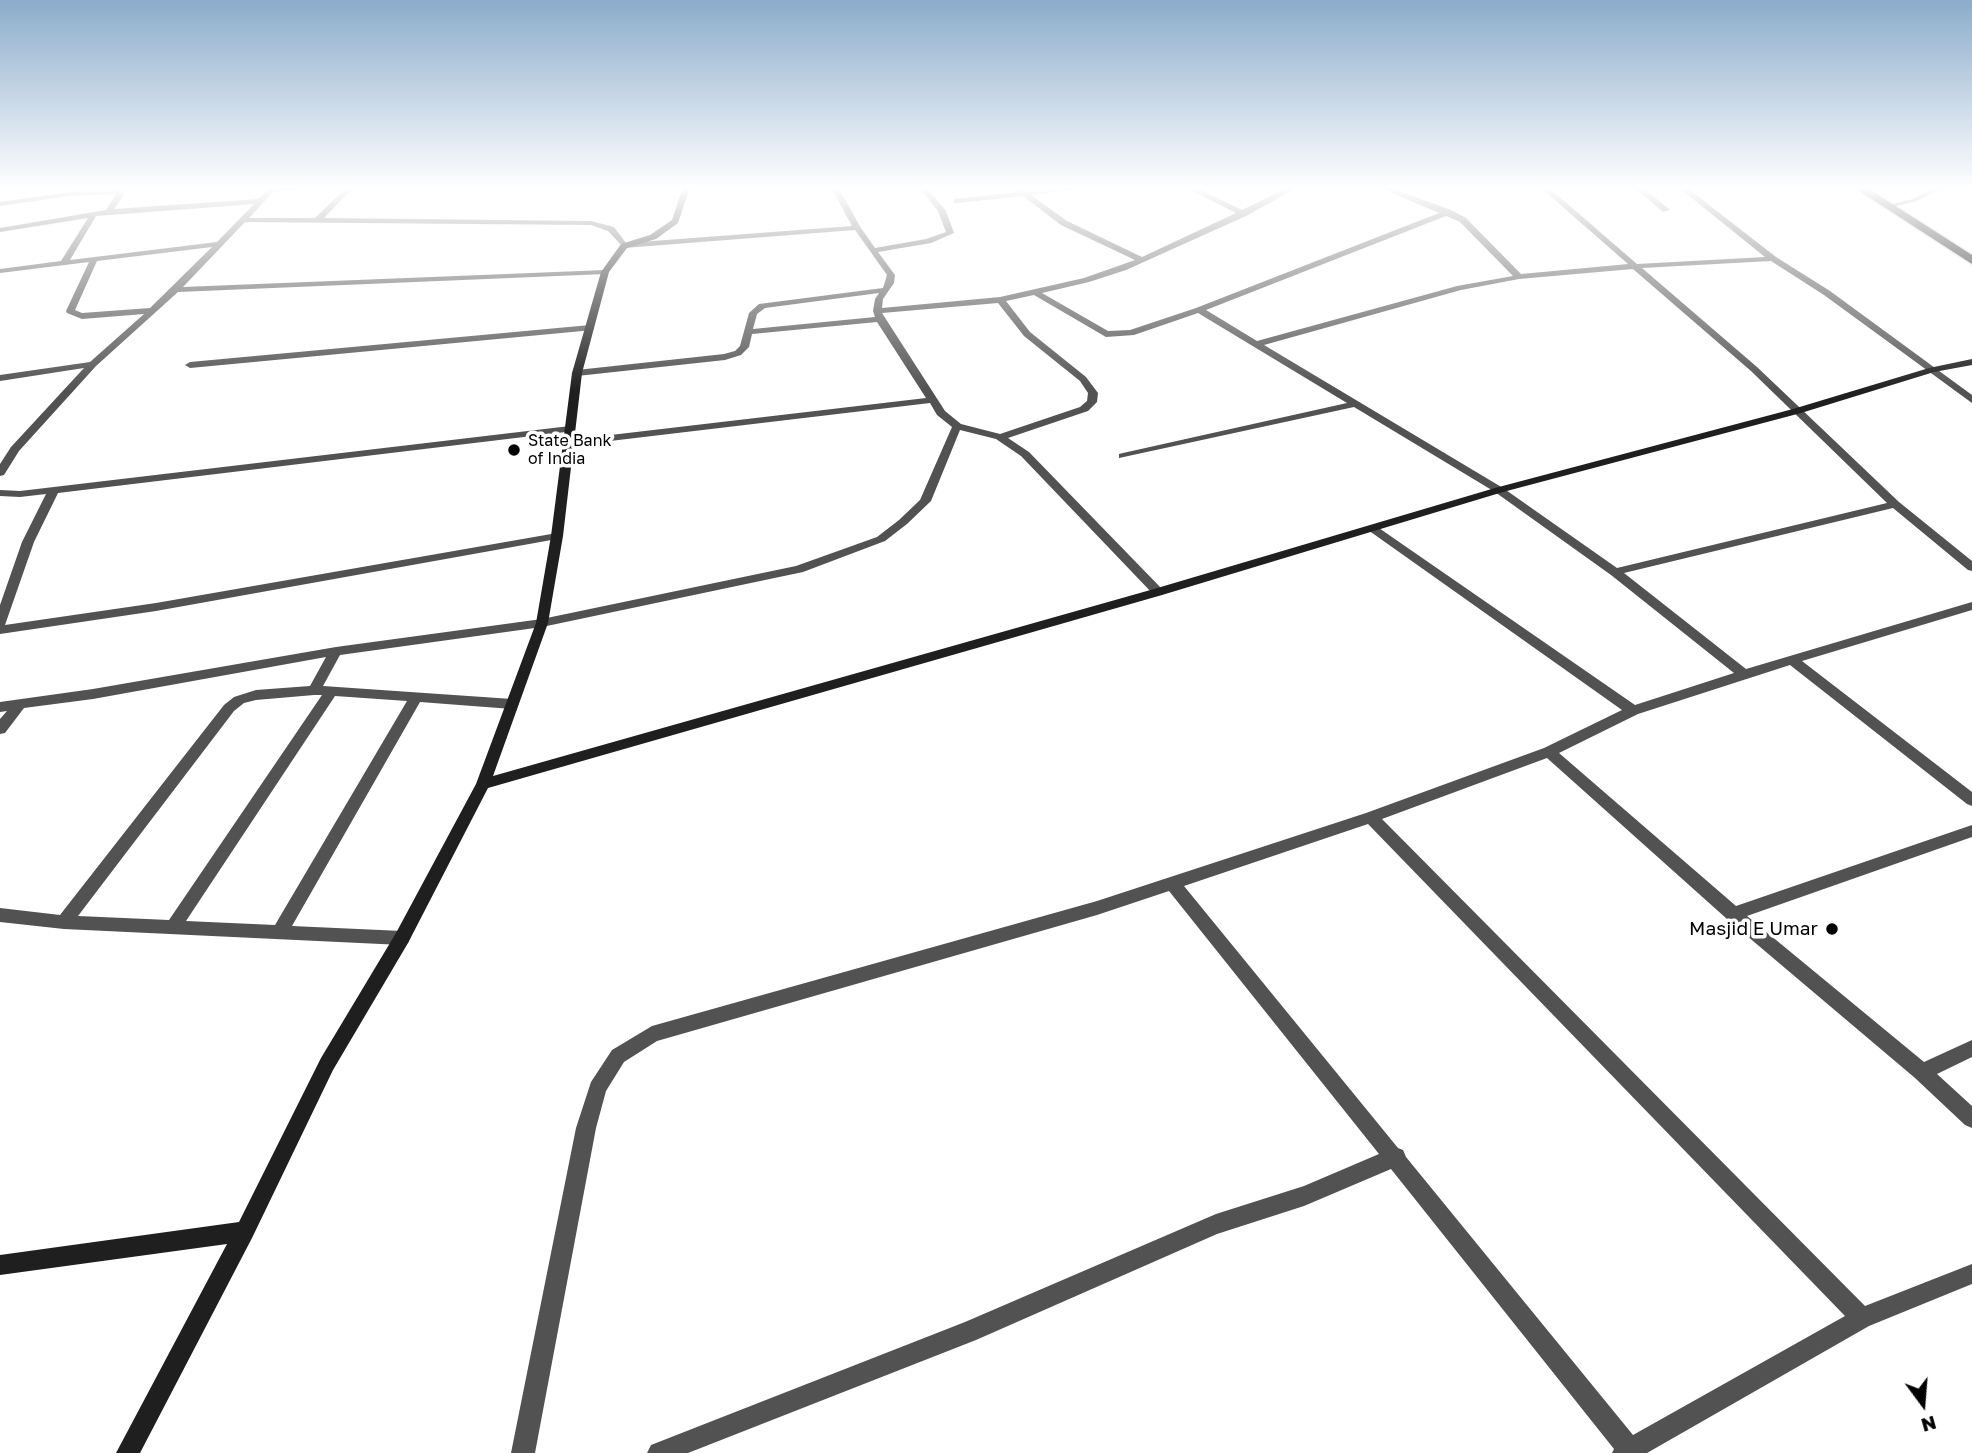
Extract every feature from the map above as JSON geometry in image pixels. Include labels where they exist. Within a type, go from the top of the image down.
[{"type":"street","points":[[64,263],[69,255]]},
{"type":"street","points":[[0,271],[135,255]]},
{"type":"street","points":[[0,474],[15,449],[93,364],[176,290],[209,255]]},
{"type":"street","points":[[128,1453],[245,1231],[327,1064],[402,937],[483,784],[542,623],[558,536],[577,373],[605,272],[618,255]]},
{"type":"street","points":[[878,255],[891,275],[890,283],[884,290],[879,315],[941,413],[957,426],[1000,437],[1025,454],[1158,592]]},
{"type":"street","points":[[1131,255],[1142,260]]},
{"type":"street","points":[[748,332],[1000,300],[1086,280],[1153,255]]},
{"type":"street","points":[[1035,292],[1106,334],[1118,336],[1199,310],[1339,255]]},
{"type":"street","points":[[1499,255],[1520,277]]},
{"type":"street","points":[[1623,255],[1797,411],[1895,504],[1972,566]]},
{"type":"street","points":[[1768,255],[1826,293],[1972,401]]},
{"type":"street","points":[[1254,345],[1460,288],[1520,277],[1636,266],[1773,259]]},
{"type":"street","points":[[94,260],[70,310],[74,314],[151,311]]},
{"type":"street","points":[[176,290],[605,272]]},
{"type":"street","points":[[577,373],[737,354],[744,347],[753,313],[762,306],[884,290]]},
{"type":"street","points":[[1000,300],[1027,334],[1083,379],[1093,393],[1092,402],[1084,408],[1000,437]]},
{"type":"street","points":[[1199,310],[1499,490],[1615,572],[1744,674]]},
{"type":"street","points":[[190,365],[590,328]]},
{"type":"street","points":[[483,784],[1158,592],[1499,490],[1797,411],[1931,370],[1972,362]]},
{"type":"street","points":[[0,378],[93,364]]},
{"type":"street","points":[[0,493],[54,490],[932,400]]},
{"type":"street","points":[[1123,456],[1354,404]]},
{"type":"street","points":[[0,707],[93,694],[336,651],[542,623],[799,569],[881,539],[925,501],[957,426]]},
{"type":"street","points":[[0,623],[28,542],[54,490]]},
{"type":"street","points":[[1615,572],[1895,504]]},
{"type":"street","points":[[1372,528],[1633,711]]},
{"type":"street","points":[[0,630],[156,607],[558,536]]},
{"type":"street","points":[[523,1453],[586,1128],[598,1088],[618,1056],[652,1034],[1097,908],[1371,817],[1549,752],[1633,711],[1744,674],[1972,606]]},
{"type":"street","points":[[314,690],[336,651]]},
{"type":"street","points":[[1792,660],[1972,800]]},
{"type":"street","points":[[64,922],[229,708],[239,700],[256,695],[314,690],[512,704]]},
{"type":"street","points":[[173,927],[331,692]]},
{"type":"street","points":[[280,931],[416,697]]},
{"type":"street","points":[[0,729],[20,704]]},
{"type":"street","points":[[1549,752],[1733,915],[1922,1072],[1972,1119]]},
{"type":"street","points":[[1371,817],[1862,1318]]},
{"type":"street","points":[[1733,915],[1972,831]]},
{"type":"street","points":[[1172,883],[1396,1157],[1627,1451],[1862,1318],[1972,1275]]},
{"type":"street","points":[[0,915],[64,922],[402,937]]},
{"type":"street","points":[[1922,1072],[1972,1048]]},
{"type":"street","points":[[659,1453],[968,1332],[1216,1224],[1304,1196],[1396,1157]]},
{"type":"street","points":[[0,1265],[245,1231]]},
{"type":"place","name":"State Bank of India","points":[[514,450]]},
{"type":"place","name":"Masjid E Umar","points":[[1832,929]]}]
